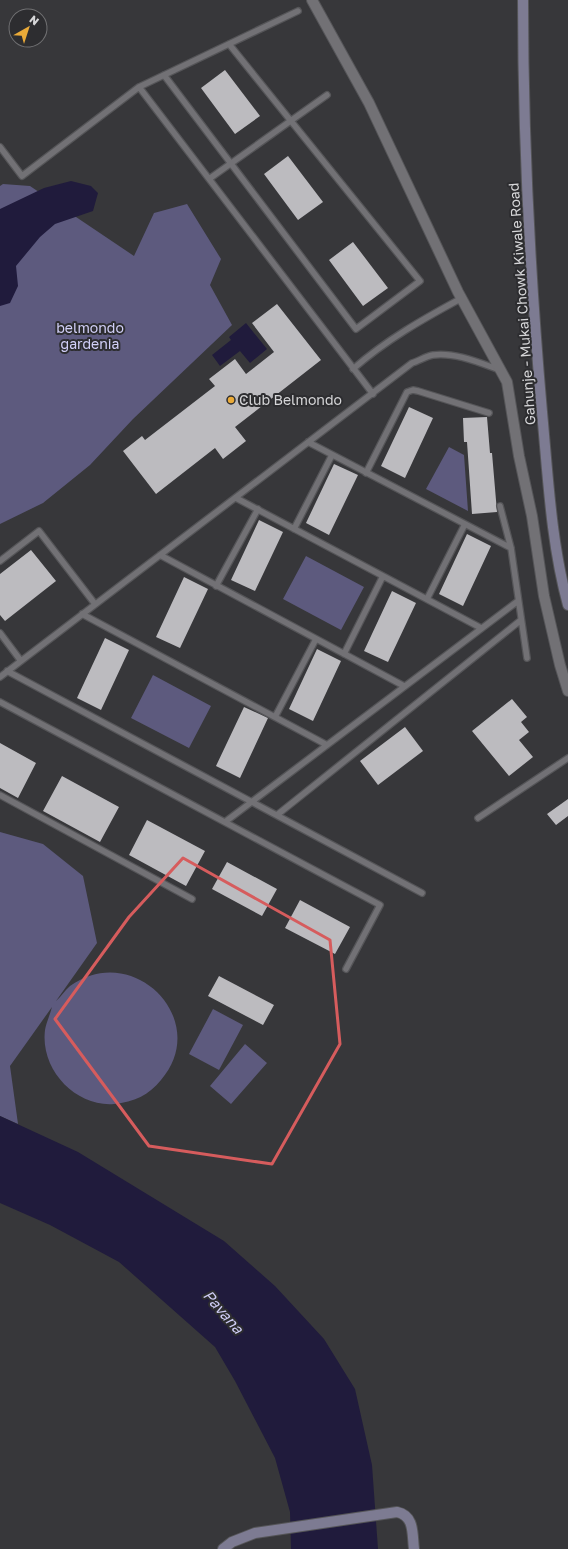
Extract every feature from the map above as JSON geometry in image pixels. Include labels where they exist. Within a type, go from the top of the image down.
[{"type":"street","points":[[312,0],[369,103],[462,298],[507,382],[519,456],[532,516],[544,596],[560,666],[568,691]]},
{"type":"street","name":"Gahunje - Mukai Chowk Kiwale Road","points":[[523,0],[528,187],[536,341],[554,532],[563,586],[568,605]]},
{"type":"street","points":[[223,1549],[232,1542],[255,1533],[277,1528],[397,1512],[405,1515],[411,1522],[414,1549]]},
{"type":"lane","points":[[0,147],[22,176],[139,87],[298,12]]},
{"type":"lane","points":[[164,75],[356,329],[420,281],[229,44]]},
{"type":"lane","points":[[139,87],[373,394]]},
{"type":"lane","points":[[209,179],[327,95]]},
{"type":"lane","points":[[353,369],[374,351],[397,335],[462,298]]},
{"type":"lane","points":[[0,677],[412,363],[433,355],[469,360],[500,370]]},
{"type":"lane","points":[[366,472],[407,392],[413,390],[418,391],[489,413]]},
{"type":"lane","points":[[308,442],[511,548]]},
{"type":"lane","points":[[294,529],[332,455]]},
{"type":"lane","points":[[236,498],[481,628]]},
{"type":"lane","points":[[500,506],[511,548],[527,658]]},
{"type":"lane","points":[[216,586],[258,509]]},
{"type":"lane","points":[[427,600],[465,524]]},
{"type":"lane","points":[[0,561],[39,531],[95,604]]},
{"type":"lane","points":[[160,555],[404,686]]},
{"type":"lane","points":[[344,654],[383,576]]},
{"type":"lane","points":[[224,822],[518,601]]},
{"type":"lane","points":[[82,614],[327,745]]},
{"type":"lane","points":[[277,815],[521,620]]},
{"type":"lane","points":[[0,633],[20,661]]},
{"type":"lane","points":[[275,717],[316,639]]},
{"type":"lane","points":[[7,671],[422,893]]},
{"type":"lane","points":[[0,702],[380,905],[346,969]]},
{"type":"lane","points":[[478,818],[568,758]]},
{"type":"lane","points":[[0,795],[192,899]]},
{"type":"highlighted area","points":[[183,858],[330,940],[340,1044],[272,1164],[149,1146],[55,1019],[129,917]]},
{"type":"green space","name":"belmondo gardenia","points":[[3,184],[30,186],[134,256],[154,213],[187,204],[221,259],[210,285],[232,325],[133,419],[90,465],[43,503],[0,524],[0,186]]},
{"type":"green space","points":[[449,447],[464,455],[468,511],[426,489]]},
{"type":"green space","points":[[306,556],[364,587],[341,630],[283,599]]},
{"type":"green space","points":[[153,675],[211,706],[189,748],[131,718]]},
{"type":"green space","points":[[0,832],[43,844],[83,876],[97,943],[56,1001],[70,986],[94,974],[118,973],[140,980],[159,994],[171,1012],[177,1034],[174,1057],[161,1080],[146,1094],[128,1102],[114,1104],[100,1103],[86,1099],[63,1083],[48,1059],[45,1045],[45,1030],[52,1007],[10,1066],[18,1124],[0,1116]]},
{"type":"green space","points":[[213,1009],[243,1025],[219,1070],[189,1054]]},
{"type":"green space","points":[[245,1044],[267,1063],[231,1104],[210,1086]]},
{"type":"water","points":[[71,181],[91,186],[98,193],[93,211],[55,224],[40,237],[16,266],[18,286],[10,303],[0,306],[0,209],[44,188]]},
{"type":"water","points":[[246,323],[267,349],[250,363],[240,351],[220,366],[212,355],[231,340],[229,337]]},
{"type":"water","name":"Pavana","points":[[0,1116],[78,1152],[224,1241],[275,1286],[324,1339],[355,1389],[372,1465],[378,1549],[291,1549],[290,1512],[275,1458],[235,1381],[215,1347],[119,1262],[50,1225],[0,1203]]},
{"type":"building","points":[[225,70],[260,116],[235,134],[201,88]]},
{"type":"building","points":[[288,156],[323,202],[298,220],[264,174]]},
{"type":"building","points":[[353,242],[388,288],[363,306],[329,260]]},
{"type":"building","name":"Club Belmondo","points":[[277,304],[321,360],[235,427],[246,441],[223,459],[215,448],[156,494],[123,451],[142,436],[145,440],[215,386],[209,379],[235,359],[246,374],[274,352],[252,323]]},
{"type":"building","points":[[409,407],[433,418],[405,478],[381,466]]},
{"type":"building","points":[[487,417],[490,453],[492,453],[497,512],[472,514],[467,442],[464,442],[463,418]]},
{"type":"building","points":[[334,464],[358,475],[329,535],[306,523]]},
{"type":"building","points":[[259,520],[283,532],[255,591],[231,580]]},
{"type":"building","points":[[467,534],[491,546],[463,606],[439,594]]},
{"type":"building","points":[[31,550],[56,581],[5,621],[0,615],[0,574]]},
{"type":"building","points":[[184,577],[208,589],[180,648],[156,637]]},
{"type":"building","points":[[392,591],[416,603],[388,662],[364,651]]},
{"type":"building","points":[[105,638],[129,650],[101,710],[77,698]]},
{"type":"building","points":[[317,649],[341,661],[313,721],[289,709]]},
{"type":"building","points":[[512,699],[527,717],[521,722],[529,732],[519,740],[533,757],[509,776],[472,731]]},
{"type":"building","points":[[244,707],[268,718],[240,778],[216,766]]},
{"type":"building","points":[[405,727],[423,751],[378,785],[360,761]]},
{"type":"building","points":[[0,743],[36,763],[18,798],[0,788]]},
{"type":"building","points":[[62,776],[119,807],[100,842],[43,811]]},
{"type":"building","points":[[568,799],[568,816],[556,825],[547,814]]},
{"type":"building","points":[[147,820],[205,851],[186,886],[129,855]]},
{"type":"building","points":[[227,862],[277,889],[262,916],[212,889]]},
{"type":"building","points":[[300,900],[350,927],[335,954],[285,928]]},
{"type":"building","points":[[219,976],[274,1005],[263,1025],[208,996]]},
{"type":"place","name":"Club Belmondo","points":[[231,400]]}]
